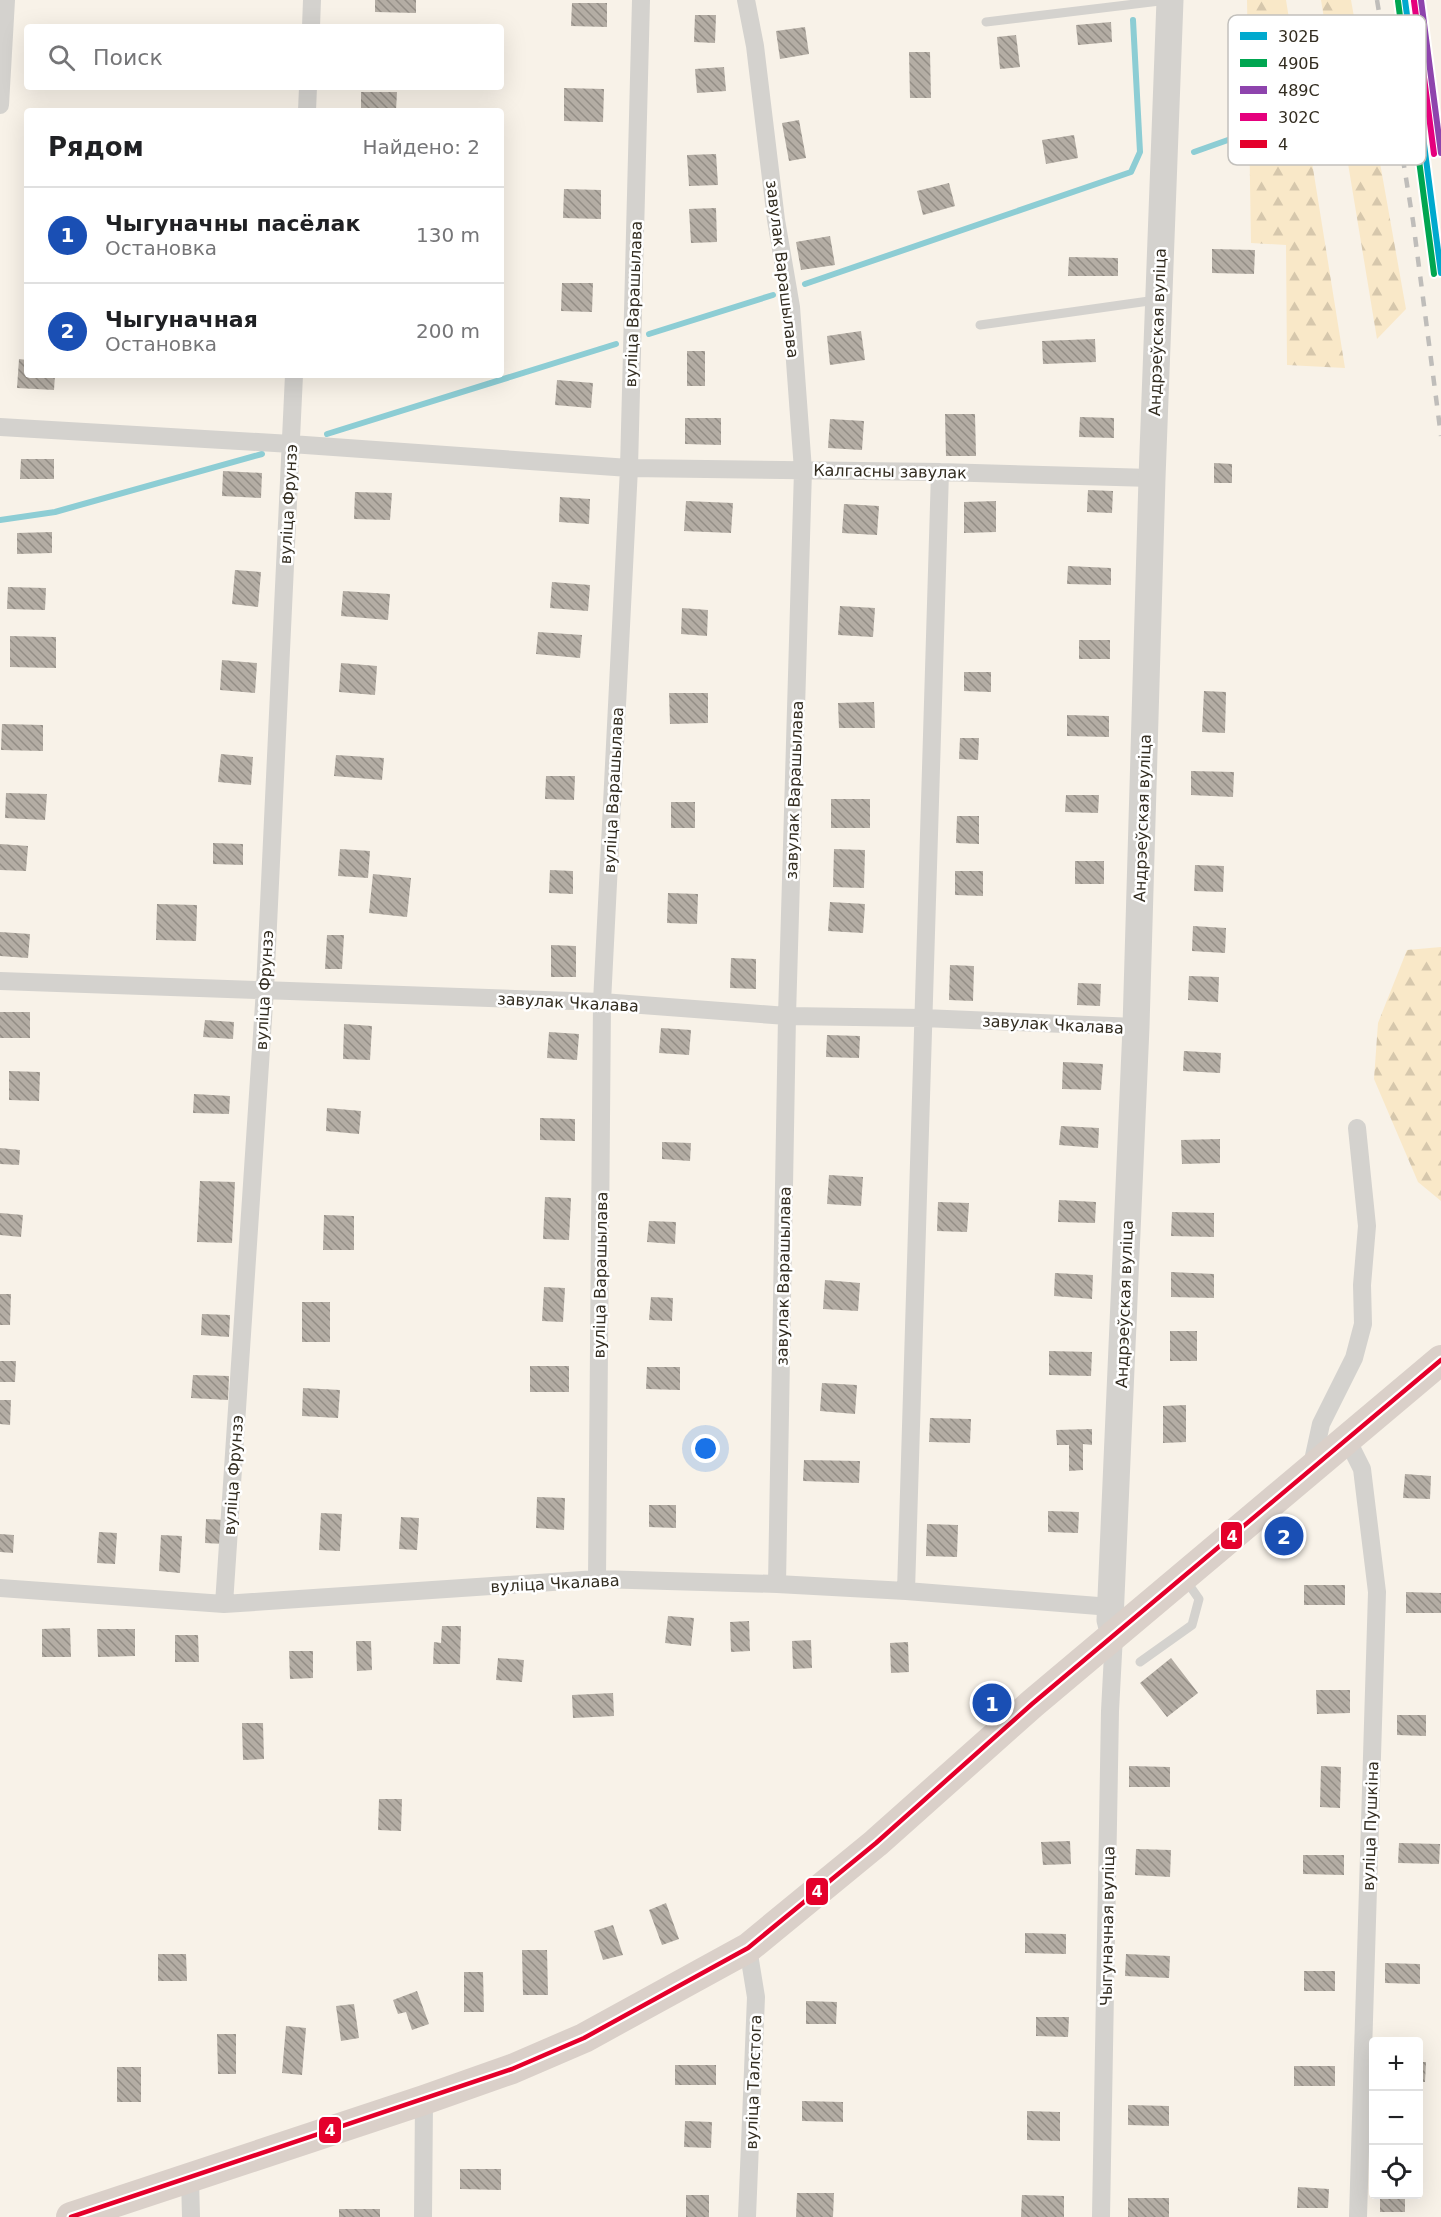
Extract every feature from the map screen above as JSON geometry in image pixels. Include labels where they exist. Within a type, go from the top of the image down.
[{"type":"main road","name":"Андрэеўская вуліца","points":[[1112,1621],[1136,1027],[1152,478],[1170,0]]},
{"type":"main road","points":[[71,2217],[512,2069],[584,2038],[748,1948],[876,1844],[1023,1711],[1112,1621],[1183,1577],[1441,1360]]},
{"type":"street","points":[[0,105],[6,0]]},
{"type":"street","points":[[311,24],[312,0]]},
{"type":"street","name":"вуліца Варашылава","points":[[597,1579],[602,1002],[629,468],[641,0]]},
{"type":"street","name":"завулак Варашылава","points":[[746,0],[755,46],[776,220],[791,307],[803,470],[787,1016],[777,1584]]},
{"type":"street","points":[[307,108],[308,90]]},
{"type":"street","name":"вуліца Фрунзэ","points":[[224,1604],[265,989],[294,378]]},
{"type":"street","name":"Калгасны завулак","points":[[0,427],[291,444],[629,468],[940,472],[1152,478]]},
{"type":"street","points":[[906,1591],[940,472]]},
{"type":"street","name":"завулак Чкалава","points":[[0,981],[602,1002],[787,1016],[923,1018],[1136,1027]]},
{"type":"street","points":[[1318,1464],[1314,1456],[1321,1424],[1353,1358],[1363,1324],[1362,1285],[1367,1226],[1357,1128]]},
{"type":"street","name":"вуліца Пушкіна","points":[[1347,1438],[1362,1469],[1377,1592],[1358,2217]]},
{"type":"street","name":"вуліца Чкалава","points":[[0,1588],[224,1604],[597,1579],[777,1584],[906,1591],[1112,1621]]},
{"type":"street","name":"Чыгуначная вуліца","points":[[1101,2217],[1112,1621]]},
{"type":"street","name":"вуліца Талстога","points":[[747,2217],[756,1997],[748,1948]]},
{"type":"street","points":[[423,2217],[424,2100]]},
{"type":"street","points":[[190,2178],[191,2217]]},
{"type":"lane","points":[[986,22],[1170,0]]},
{"type":"lane","points":[[980,325],[1159,300]]},
{"type":"lane","points":[[1140,1662],[1192,1625],[1199,1599],[1183,1577]]},
{"type":"green space","points":[[1247,0],[1286,0],[1288,15],[1247,15]]},
{"type":"green space","points":[[1321,0],[1351,0],[1354,15],[1323,15]]},
{"type":"green space","points":[[1250,165],[1312,165],[1345,368],[1287,365],[1286,245],[1251,243]]},
{"type":"green space","points":[[1348,165],[1380,165],[1406,309],[1377,339]]},
{"type":"green space","points":[[1441,947],[1441,1201],[1418,1182],[1374,1079],[1378,1023],[1407,950]]},
{"type":"building","points":[[375,0],[416,0],[416,13],[375,12]]},
{"type":"building","points":[[572,3],[607,3],[607,27],[571,26]]},
{"type":"building","points":[[695,15],[716,15],[715,43],[694,42]]},
{"type":"building","points":[[1111,22],[1112,42],[1078,45],[1076,25]]},
{"type":"building","points":[[805,27],[809,54],[780,59],[776,31]]},
{"type":"building","points":[[1016,35],[1020,67],[1000,69],[997,37]]},
{"type":"building","points":[[909,52],[930,52],[931,98],[910,98]]},
{"type":"building","points":[[724,67],[726,91],[697,93],[695,69]]},
{"type":"building","points":[[564,88],[604,89],[603,122],[564,121]]},
{"type":"building","points":[[361,92],[397,92],[396,108],[361,108]]},
{"type":"building","points":[[799,120],[806,158],[789,161],[782,123]]},
{"type":"building","points":[[1074,135],[1078,158],[1046,164],[1042,140]]},
{"type":"building","points":[[716,154],[718,185],[689,186],[687,155]]},
{"type":"building","points":[[949,183],[955,206],[923,215],[917,191]]},
{"type":"building","points":[[564,189],[601,190],[601,219],[563,218]]},
{"type":"building","points":[[716,208],[717,242],[691,243],[689,209]]},
{"type":"building","points":[[830,236],[835,265],[801,270],[796,242]]},
{"type":"building","points":[[1212,249],[1255,250],[1254,274],[1212,273]]},
{"type":"building","points":[[1069,257],[1118,258],[1118,276],[1068,276]]},
{"type":"building","points":[[562,283],[593,283],[592,312],[561,311]]},
{"type":"building","points":[[861,331],[865,360],[830,365],[827,336]]},
{"type":"building","points":[[1095,339],[1096,362],[1043,364],[1042,341]]},
{"type":"building","points":[[687,351],[705,351],[705,386],[687,386]]},
{"type":"building","points":[[19,359],[24,360],[24,378],[55,378],[54,390],[17,388]]},
{"type":"building","points":[[557,380],[593,383],[591,408],[555,405]]},
{"type":"building","points":[[945,414],[975,414],[976,456],[946,456]]},
{"type":"building","points":[[1080,417],[1114,418],[1114,438],[1079,437]]},
{"type":"building","points":[[685,418],[721,418],[721,445],[685,444]]},
{"type":"building","points":[[830,419],[864,421],[862,450],[828,448]]},
{"type":"building","points":[[21,459],[54,459],[54,479],[20,479]]},
{"type":"building","points":[[1214,463],[1232,464],[1232,483],[1214,483]]},
{"type":"building","points":[[223,471],[262,473],[261,498],[222,496]]},
{"type":"building","points":[[1088,490],[1113,491],[1112,513],[1087,512]]},
{"type":"building","points":[[355,492],[392,493],[390,520],[354,519]]},
{"type":"building","points":[[560,497],[590,499],[589,524],[559,522]]},
{"type":"building","points":[[686,501],[733,503],[731,533],[684,531]]},
{"type":"building","points":[[996,501],[996,532],[964,533],[964,502]]},
{"type":"building","points":[[844,504],[879,506],[877,535],[842,533]]},
{"type":"building","points":[[52,532],[52,553],[17,554],[17,533]]},
{"type":"building","points":[[1068,566],[1111,568],[1111,585],[1067,584]]},
{"type":"building","points":[[235,570],[261,572],[258,607],[232,604]]},
{"type":"building","points":[[552,582],[590,585],[588,611],[550,608]]},
{"type":"building","points":[[8,587],[46,588],[45,610],[7,609]]},
{"type":"building","points":[[343,591],[390,594],[388,620],[341,616]]},
{"type":"building","points":[[840,606],[875,608],[873,637],[838,635]]},
{"type":"building","points":[[682,608],[708,610],[707,636],[681,634]]},
{"type":"building","points":[[538,632],[582,635],[580,658],[536,654]]},
{"type":"building","points":[[10,636],[56,637],[56,668],[10,667]]},
{"type":"building","points":[[1079,640],[1110,640],[1110,659],[1079,659]]},
{"type":"building","points":[[222,660],[257,663],[255,693],[220,690]]},
{"type":"building","points":[[341,663],[377,666],[375,695],[339,692]]},
{"type":"building","points":[[964,672],[991,672],[991,692],[964,691]]},
{"type":"building","points":[[1204,691],[1226,692],[1225,733],[1202,732]]},
{"type":"building","points":[[669,693],[708,693],[708,723],[670,724]]},
{"type":"building","points":[[874,702],[875,728],[839,728],[838,703]]},
{"type":"building","points":[[1067,715],[1109,716],[1109,737],[1067,736]]},
{"type":"building","points":[[2,724],[43,725],[43,751],[1,750]]},
{"type":"building","points":[[960,738],[979,738],[978,760],[959,759]]},
{"type":"building","points":[[221,754],[253,757],[251,785],[218,782]]},
{"type":"building","points":[[336,755],[384,758],[382,780],[334,776]]},
{"type":"building","points":[[1191,771],[1234,772],[1233,797],[1191,795]]},
{"type":"building","points":[[546,776],[575,776],[574,800],[545,799]]},
{"type":"building","points":[[6,793],[47,794],[45,820],[5,818]]},
{"type":"building","points":[[1066,795],[1099,795],[1098,813],[1065,812]]},
{"type":"building","points":[[831,799],[870,799],[870,828],[831,828]]},
{"type":"building","points":[[671,802],[695,802],[695,828],[671,828]]},
{"type":"building","points":[[957,816],[979,816],[979,844],[956,843]]},
{"type":"building","points":[[213,843],[243,844],[243,865],[213,864]]},
{"type":"building","points":[[0,844],[28,846],[26,871],[0,870]]},
{"type":"building","points":[[340,849],[370,851],[368,878],[338,876]]},
{"type":"building","points":[[834,849],[865,850],[864,888],[833,887]]},
{"type":"building","points":[[1075,861],[1104,861],[1104,884],[1075,884]]},
{"type":"building","points":[[1195,865],[1224,866],[1223,892],[1194,891]]},
{"type":"building","points":[[550,870],[573,871],[573,894],[549,893]]},
{"type":"building","points":[[955,871],[983,871],[983,896],[955,895]]},
{"type":"building","points":[[373,874],[411,878],[407,917],[369,913]]},
{"type":"building","points":[[668,893],[698,894],[697,924],[667,923]]},
{"type":"building","points":[[830,902],[865,904],[863,933],[828,931]]},
{"type":"building","points":[[157,904],[197,905],[196,941],[156,940]]},
{"type":"building","points":[[1193,926],[1226,928],[1225,953],[1192,951]]},
{"type":"building","points":[[0,932],[30,934],[28,958],[0,956]]},
{"type":"building","points":[[327,935],[344,935],[342,969],[325,969]]},
{"type":"building","points":[[551,945],[576,946],[576,977],[551,977]]},
{"type":"building","points":[[731,958],[756,959],[756,989],[730,988]]},
{"type":"building","points":[[950,965],[974,966],[973,1001],[949,1000]]},
{"type":"building","points":[[1189,976],[1219,977],[1218,1002],[1188,1000]]},
{"type":"building","points":[[1078,983],[1101,984],[1100,1006],[1077,1005]]},
{"type":"building","points":[[0,1012],[30,1012],[30,1038],[0,1038]]},
{"type":"building","points":[[205,1020],[234,1022],[233,1039],[203,1037]]},
{"type":"building","points":[[344,1024],[372,1026],[370,1060],[343,1059]]},
{"type":"building","points":[[661,1028],[691,1030],[689,1055],[659,1053]]},
{"type":"building","points":[[549,1032],[579,1034],[577,1060],[547,1058]]},
{"type":"building","points":[[827,1035],[860,1036],[859,1058],[826,1057]]},
{"type":"building","points":[[1184,1051],[1221,1053],[1220,1073],[1183,1071]]},
{"type":"building","points":[[1063,1062],[1103,1064],[1101,1090],[1062,1089]]},
{"type":"building","points":[[9,1071],[40,1072],[39,1101],[9,1100]]},
{"type":"building","points":[[194,1094],[230,1096],[229,1114],[193,1113]]},
{"type":"building","points":[[327,1108],[361,1111],[359,1134],[326,1131]]},
{"type":"building","points":[[540,1118],[575,1119],[575,1141],[540,1140]]},
{"type":"building","points":[[1061,1126],[1099,1128],[1098,1148],[1059,1145]]},
{"type":"building","points":[[1220,1139],[1220,1163],[1182,1164],[1181,1140]]},
{"type":"building","points":[[662,1142],[691,1143],[690,1161],[662,1159]]},
{"type":"building","points":[[0,1148],[20,1150],[19,1165],[0,1164]]},
{"type":"building","points":[[829,1175],[863,1177],[861,1206],[827,1204]]},
{"type":"building","points":[[200,1181],[235,1182],[232,1243],[197,1242]]},
{"type":"building","points":[[545,1197],[571,1198],[569,1240],[543,1239]]},
{"type":"building","points":[[1059,1200],[1096,1202],[1095,1223],[1058,1222]]},
{"type":"building","points":[[938,1202],[969,1203],[967,1232],[937,1231]]},
{"type":"building","points":[[1172,1212],[1214,1213],[1214,1237],[1171,1236]]},
{"type":"building","points":[[0,1213],[23,1215],[21,1237],[0,1235]]},
{"type":"building","points":[[324,1215],[354,1216],[354,1250],[323,1250]]},
{"type":"building","points":[[649,1221],[676,1222],[675,1244],[647,1242]]},
{"type":"building","points":[[1171,1272],[1214,1274],[1214,1298],[1171,1297]]},
{"type":"building","points":[[1055,1273],[1093,1275],[1092,1299],[1054,1296]]},
{"type":"building","points":[[825,1280],[860,1283],[858,1311],[823,1309]]},
{"type":"building","points":[[544,1287],[565,1288],[563,1322],[542,1321]]},
{"type":"building","points":[[0,1294],[11,1294],[10,1325],[0,1325]]},
{"type":"building","points":[[651,1297],[673,1298],[672,1321],[649,1320]]},
{"type":"building","points":[[302,1302],[330,1302],[330,1342],[302,1342]]},
{"type":"building","points":[[202,1314],[230,1315],[229,1337],[201,1335]]},
{"type":"building","points":[[1170,1331],[1197,1331],[1197,1361],[1170,1361]]},
{"type":"building","points":[[1049,1351],[1092,1352],[1091,1376],[1049,1375]]},
{"type":"building","points":[[0,1361],[16,1361],[15,1382],[0,1382]]},
{"type":"building","points":[[530,1366],[569,1366],[569,1392],[530,1392]]},
{"type":"building","points":[[647,1367],[680,1367],[680,1390],[646,1389]]},
{"type":"building","points":[[193,1375],[229,1376],[228,1400],[191,1398]]},
{"type":"building","points":[[822,1383],[857,1385],[855,1414],[820,1411]]},
{"type":"building","points":[[303,1388],[340,1390],[338,1418],[302,1416]]},
{"type":"building","points":[[0,1400],[11,1400],[10,1425],[0,1424]]},
{"type":"building","points":[[1186,1405],[1186,1442],[1163,1443],[1163,1406]]},
{"type":"building","points":[[930,1418],[971,1419],[970,1443],[929,1442]]},
{"type":"building","points":[[1092,1429],[1092,1445],[1083,1444],[1083,1470],[1069,1471],[1069,1445],[1057,1445],[1056,1430]]},
{"type":"building","points":[[804,1460],[860,1461],[859,1483],[803,1481]]},
{"type":"building","points":[[1405,1474],[1431,1476],[1430,1499],[1403,1498]]},
{"type":"building","points":[[537,1497],[565,1498],[564,1530],[536,1528]]},
{"type":"building","points":[[649,1505],[676,1505],[676,1528],[649,1527]]},
{"type":"building","points":[[1048,1511],[1079,1512],[1078,1533],[1048,1532]]},
{"type":"building","points":[[321,1513],[342,1514],[340,1551],[319,1550]]},
{"type":"building","points":[[401,1517],[419,1518],[417,1550],[399,1549]]},
{"type":"building","points":[[206,1519],[225,1520],[224,1544],[205,1543]]},
{"type":"building","points":[[927,1524],[958,1525],[957,1557],[926,1556]]},
{"type":"building","points":[[99,1532],[117,1533],[115,1564],[97,1563]]},
{"type":"building","points":[[0,1534],[14,1535],[13,1553],[0,1552]]},
{"type":"building","points":[[161,1535],[182,1536],[180,1573],[159,1571]]},
{"type":"building","points":[[1304,1585],[1345,1585],[1345,1605],[1304,1605]]},
{"type":"building","points":[[1406,1592],[1441,1593],[1441,1613],[1406,1613]]},
{"type":"building","points":[[668,1616],[694,1618],[691,1646],[665,1643]]},
{"type":"building","points":[[749,1621],[750,1651],[731,1652],[730,1622]]},
{"type":"building","points":[[442,1626],[461,1626],[460,1664],[433,1664],[434,1642],[441,1643]]},
{"type":"building","points":[[70,1628],[71,1657],[42,1657],[42,1629]]},
{"type":"building","points":[[97,1629],[135,1629],[135,1656],[98,1657]]},
{"type":"building","points":[[175,1635],[198,1635],[199,1662],[175,1662]]},
{"type":"building","points":[[811,1640],[812,1668],[793,1669],[792,1641]]},
{"type":"building","points":[[356,1641],[371,1641],[372,1670],[357,1671]]},
{"type":"building","points":[[908,1642],[909,1672],[891,1673],[890,1643]]},
{"type":"building","points":[[289,1651],[313,1651],[313,1678],[290,1679]]},
{"type":"building","points":[[498,1658],[524,1660],[522,1682],[496,1680]]},
{"type":"building","points":[[1171,1658],[1198,1693],[1167,1717],[1140,1683]]},
{"type":"building","points":[[1316,1690],[1350,1690],[1350,1713],[1317,1714]]},
{"type":"building","points":[[613,1693],[614,1716],[573,1718],[572,1695]]},
{"type":"building","points":[[1397,1715],[1426,1715],[1426,1736],[1397,1735]]},
{"type":"building","points":[[242,1723],[263,1723],[264,1759],[243,1760]]},
{"type":"building","points":[[1129,1766],[1170,1767],[1170,1787],[1129,1787]]},
{"type":"building","points":[[1321,1766],[1341,1767],[1340,1808],[1320,1807]]},
{"type":"building","points":[[379,1799],[402,1799],[401,1831],[378,1830]]},
{"type":"building","points":[[1070,1841],[1071,1864],[1043,1865],[1041,1842]]},
{"type":"building","points":[[1399,1843],[1440,1844],[1439,1864],[1398,1863]]},
{"type":"building","points":[[1136,1849],[1171,1850],[1170,1877],[1135,1875]]},
{"type":"building","points":[[1303,1855],[1344,1855],[1344,1875],[1303,1874]]},
{"type":"building","points":[[666,1903],[679,1939],[662,1945],[649,1910]]},
{"type":"building","points":[[613,1925],[623,1955],[603,1960],[594,1931]]},
{"type":"building","points":[[1025,1933],[1066,1934],[1066,1954],[1025,1953]]},
{"type":"building","points":[[522,1950],[547,1950],[548,1995],[523,1995]]},
{"type":"building","points":[[158,1954],[186,1954],[187,1981],[158,1981]]},
{"type":"building","points":[[1126,1954],[1170,1956],[1169,1978],[1125,1976]]},
{"type":"building","points":[[1385,1963],[1420,1964],[1420,1984],[1385,1983]]},
{"type":"building","points":[[1304,1971],[1335,1971],[1335,1991],[1304,1991]]},
{"type":"building","points":[[464,1972],[483,1972],[484,2012],[464,2012]]},
{"type":"building","points":[[417,1991],[429,2024],[412,2030],[406,2012],[398,2014],[393,2000]]},
{"type":"building","points":[[806,2001],[837,2002],[836,2024],[806,2024]]},
{"type":"building","points":[[354,2004],[359,2038],[341,2041],[336,2006]]},
{"type":"building","points":[[1036,2017],[1069,2017],[1068,2037],[1036,2036]]},
{"type":"building","points":[[286,2026],[306,2028],[302,2075],[282,2073]]},
{"type":"building","points":[[217,2034],[236,2034],[236,2074],[218,2074]]},
{"type":"building","points":[[1423,2062],[1426,2062],[1425,2082],[1423,2082]]},
{"type":"building","points":[[675,2065],[716,2065],[716,2085],[675,2085]]},
{"type":"building","points":[[1294,2066],[1335,2066],[1335,2086],[1294,2086]]},
{"type":"building","points":[[117,2067],[141,2067],[141,2102],[117,2102]]},
{"type":"building","points":[[802,2101],[843,2102],[843,2122],[802,2121]]},
{"type":"building","points":[[1128,2105],[1169,2106],[1169,2126],[1128,2125]]},
{"type":"building","points":[[1027,2111],[1060,2112],[1060,2141],[1027,2140]]},
{"type":"building","points":[[685,2121],[712,2122],[711,2148],[684,2147]]},
{"type":"building","points":[[460,2169],[501,2169],[501,2190],[460,2189]]},
{"type":"building","points":[[1298,2187],[1329,2189],[1328,2208],[1297,2208]]},
{"type":"building","points":[[797,2193],[834,2193],[833,2217],[796,2217]]},
{"type":"building","points":[[686,2195],[709,2195],[709,2217],[686,2217]]},
{"type":"building","points":[[1022,2195],[1064,2196],[1064,2217],[1021,2217]]},
{"type":"building","points":[[1128,2198],[1169,2198],[1169,2217],[1128,2217]]},
{"type":"building","points":[[1380,2199],[1405,2199],[1405,2212],[1380,2212]]},
{"type":"building","points":[[339,2209],[380,2209],[380,2217],[339,2217]]},
{"type":"waterway","points":[[805,284],[1131,172],[1140,152],[1133,20]]},
{"type":"waterway","points":[[1194,152],[1228,140]]},
{"type":"waterway","points":[[649,334],[773,295]]},
{"type":"waterway","points":[[327,434],[616,344]]},
{"type":"waterway","points":[[0,520],[55,512],[262,454]]},
{"type":"railway","points":[[1377,0],[1379,15]]},
{"type":"railway","points":[[1404,165],[1441,436]]},
{"type":"transit line","name":"302Б","points":[[1405,0],[1407,15]]},
{"type":"transit line","name":"489С","points":[[1421,0],[1423,15]]},
{"type":"transit line","name":"490Б","points":[[1398,1],[1400,15]]},
{"type":"transit line","name":"302С","points":[[1414,1],[1416,15]]},
{"type":"transit line","name":"489С","points":[[1426,38],[1441,153]]},
{"type":"transit line","name":"302С","points":[[1426,93],[1434,154]]},
{"type":"transit line","name":"302Б","points":[[1426,159],[1441,273]]},
{"type":"transit line","name":"490Б","points":[[1420,165],[1434,274]]},
{"type":"transit line","name":"4","points":[[71,2217],[512,2069],[584,2038],[748,1948],[876,1843],[1032,1704],[1441,1360]]},
{"type":"place","name":"Чыгуначная","points":[[1284,1536]]},
{"type":"place","name":"Чыгуначны пасёлак","points":[[992,1703]]}]
